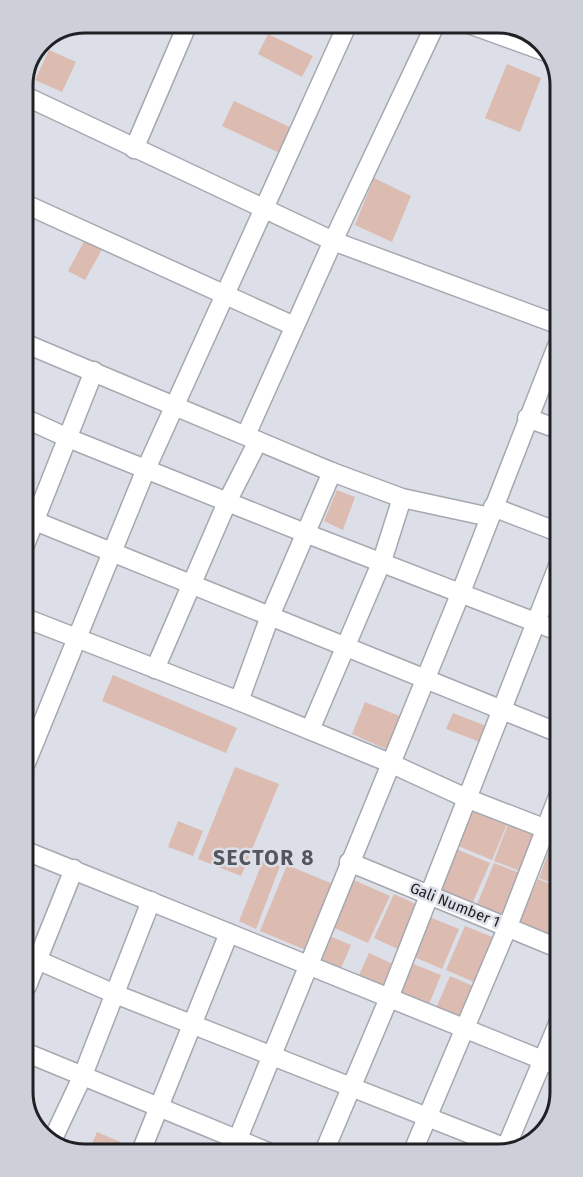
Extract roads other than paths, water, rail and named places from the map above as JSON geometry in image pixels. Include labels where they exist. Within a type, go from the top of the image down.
[{"type":"street","points":[[134,149],[183,33]]},
{"type":"street","points":[[33,729],[77,637],[114,552],[146,469],[262,208],[343,33]]},
{"type":"street","points":[[155,669],[228,500],[294,326],[431,33]]},
{"type":"street","points":[[493,33],[533,47]]},
{"type":"street","points":[[33,100],[333,241],[550,321]]},
{"type":"street","points":[[33,208],[294,326]]},
{"type":"street","points":[[33,346],[94,370],[332,472],[402,498],[492,512],[550,530]]},
{"type":"street","points":[[236,1144],[349,862],[461,592],[550,363]]},
{"type":"street","points":[[33,511],[68,438],[94,370]]},
{"type":"street","points":[[527,418],[550,426]]},
{"type":"street","points":[[33,422],[68,438],[550,628]]},
{"type":"street","points":[[239,701],[270,615],[332,472]]},
{"type":"street","points":[[310,730],[382,561],[402,498]]},
{"type":"street","points":[[33,521],[270,615],[343,648],[550,729]]},
{"type":"street","points":[[327,1144],[389,998],[550,584]]},
{"type":"street","points":[[33,621],[239,701],[390,763],[465,798],[550,830]]},
{"type":"street","points":[[416,1144],[508,926],[550,835]]},
{"type":"street","points":[[33,854],[464,1030],[550,1063]]},
{"type":"street","name":"Gali Number 1","points":[[349,862],[550,945]]},
{"type":"street","points":[[33,955],[74,869]]},
{"type":"street","points":[[55,1134],[116,994],[152,901]]},
{"type":"street","points":[[144,1144],[191,1023],[230,933]]},
{"type":"street","points":[[33,957],[116,994],[495,1144]]},
{"type":"street","points":[[511,1142],[550,1041]]},
{"type":"street","points":[[33,1055],[159,1108],[229,1144]]},
{"type":"district","name":"SECTOR 8","points":[[264,858]]}]
